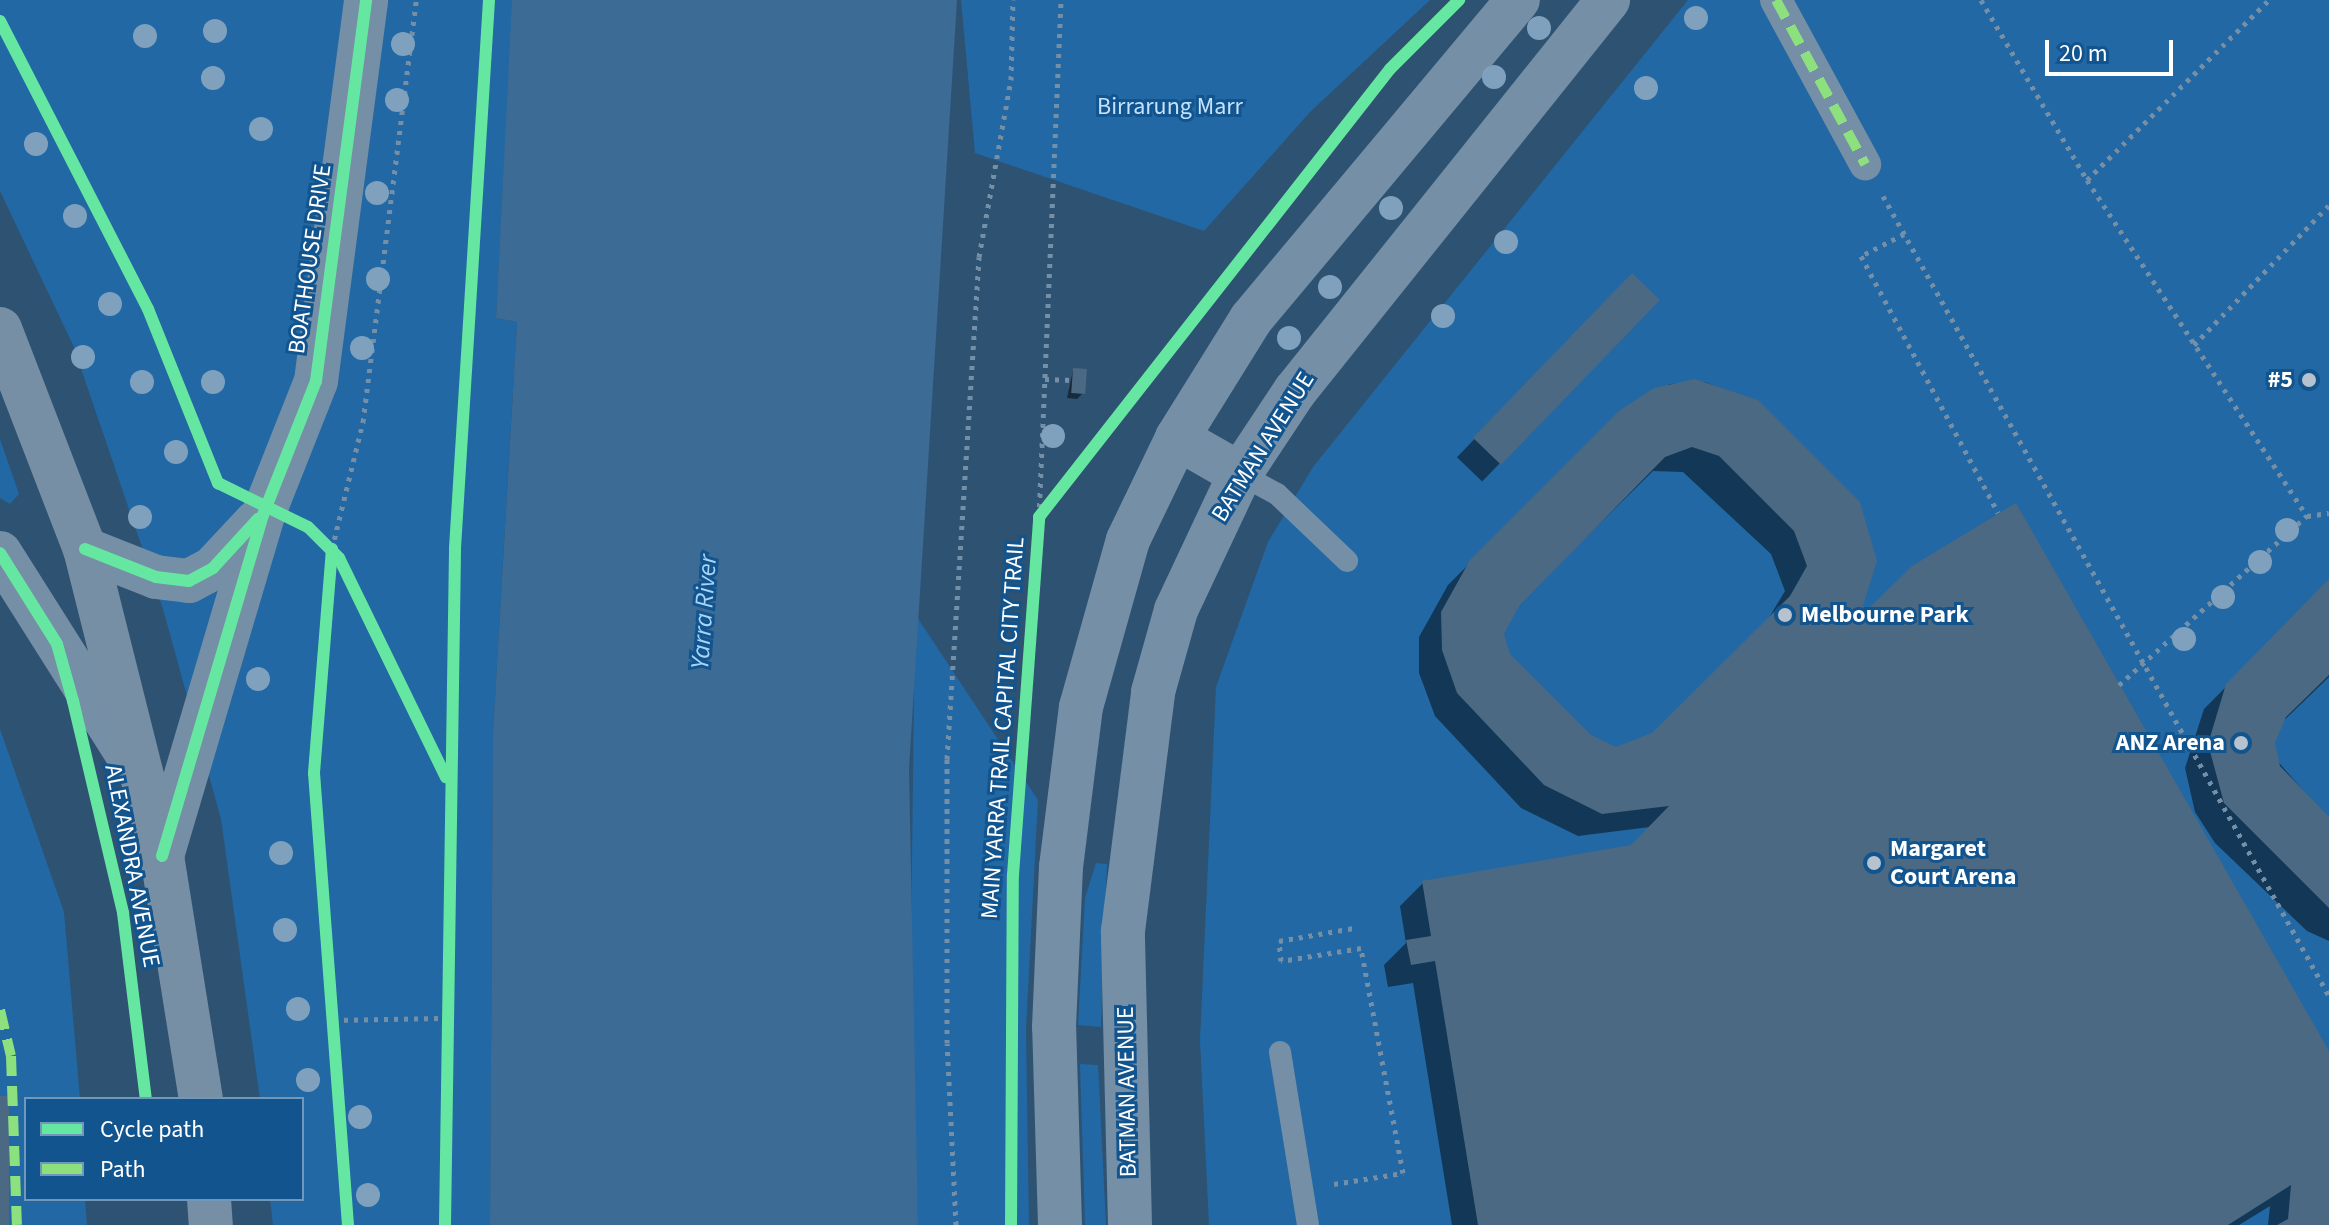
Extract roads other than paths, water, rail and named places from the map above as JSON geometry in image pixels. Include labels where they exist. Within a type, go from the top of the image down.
[{"type":"highway","name":"ALEXANDRA AVENUE","points":[[0,329],[85,549],[162,856],[201,1097]]},
{"type":"highway","points":[[209,1201],[211,1225]]},
{"type":"street","name":"BOATHOUSE DRIVE","points":[[162,856],[264,512],[316,381],[366,0]]},
{"type":"street","points":[[1060,1225],[1055,1011],[1061,867],[1081,707],[1128,540],[1177,438],[1251,319],[1518,0]]},
{"type":"street","name":"BATMAN AVENUE","points":[[1130,1225],[1123,931],[1153,692],[1176,610],[1240,474],[1319,359],[1608,0]]},
{"type":"street","points":[[1776,0],[1865,164]]},
{"type":"street","points":[[1177,438],[1240,474]]},
{"type":"street","name":"BOATHOUSE DRIVE","points":[[85,549],[156,577],[189,581],[213,568],[264,512]]},
{"type":"street","points":[[0,553],[142,778]]},
{"type":"lane","points":[[1240,474],[1277,494],[1347,561]]},
{"type":"lane","points":[[1280,1052],[1308,1225]]},
{"type":"water","name":"Yarra River","points":[[512,0],[957,0],[909,769],[918,1225],[490,1225],[493,733],[517,322],[496,318]]},
{"type":"place","name":"#5","points":[[2309,380]]},
{"type":"place","name":"Melbourne Park","points":[[1785,615]]},
{"type":"place","name":"ANZ Arena","points":[[2241,743]]},
{"type":"place","name":"Margaret Court Arena","points":[[1874,863]]},
{"type":"park label","name":"Birrarung Marr","points":[[1170,107]]}]
